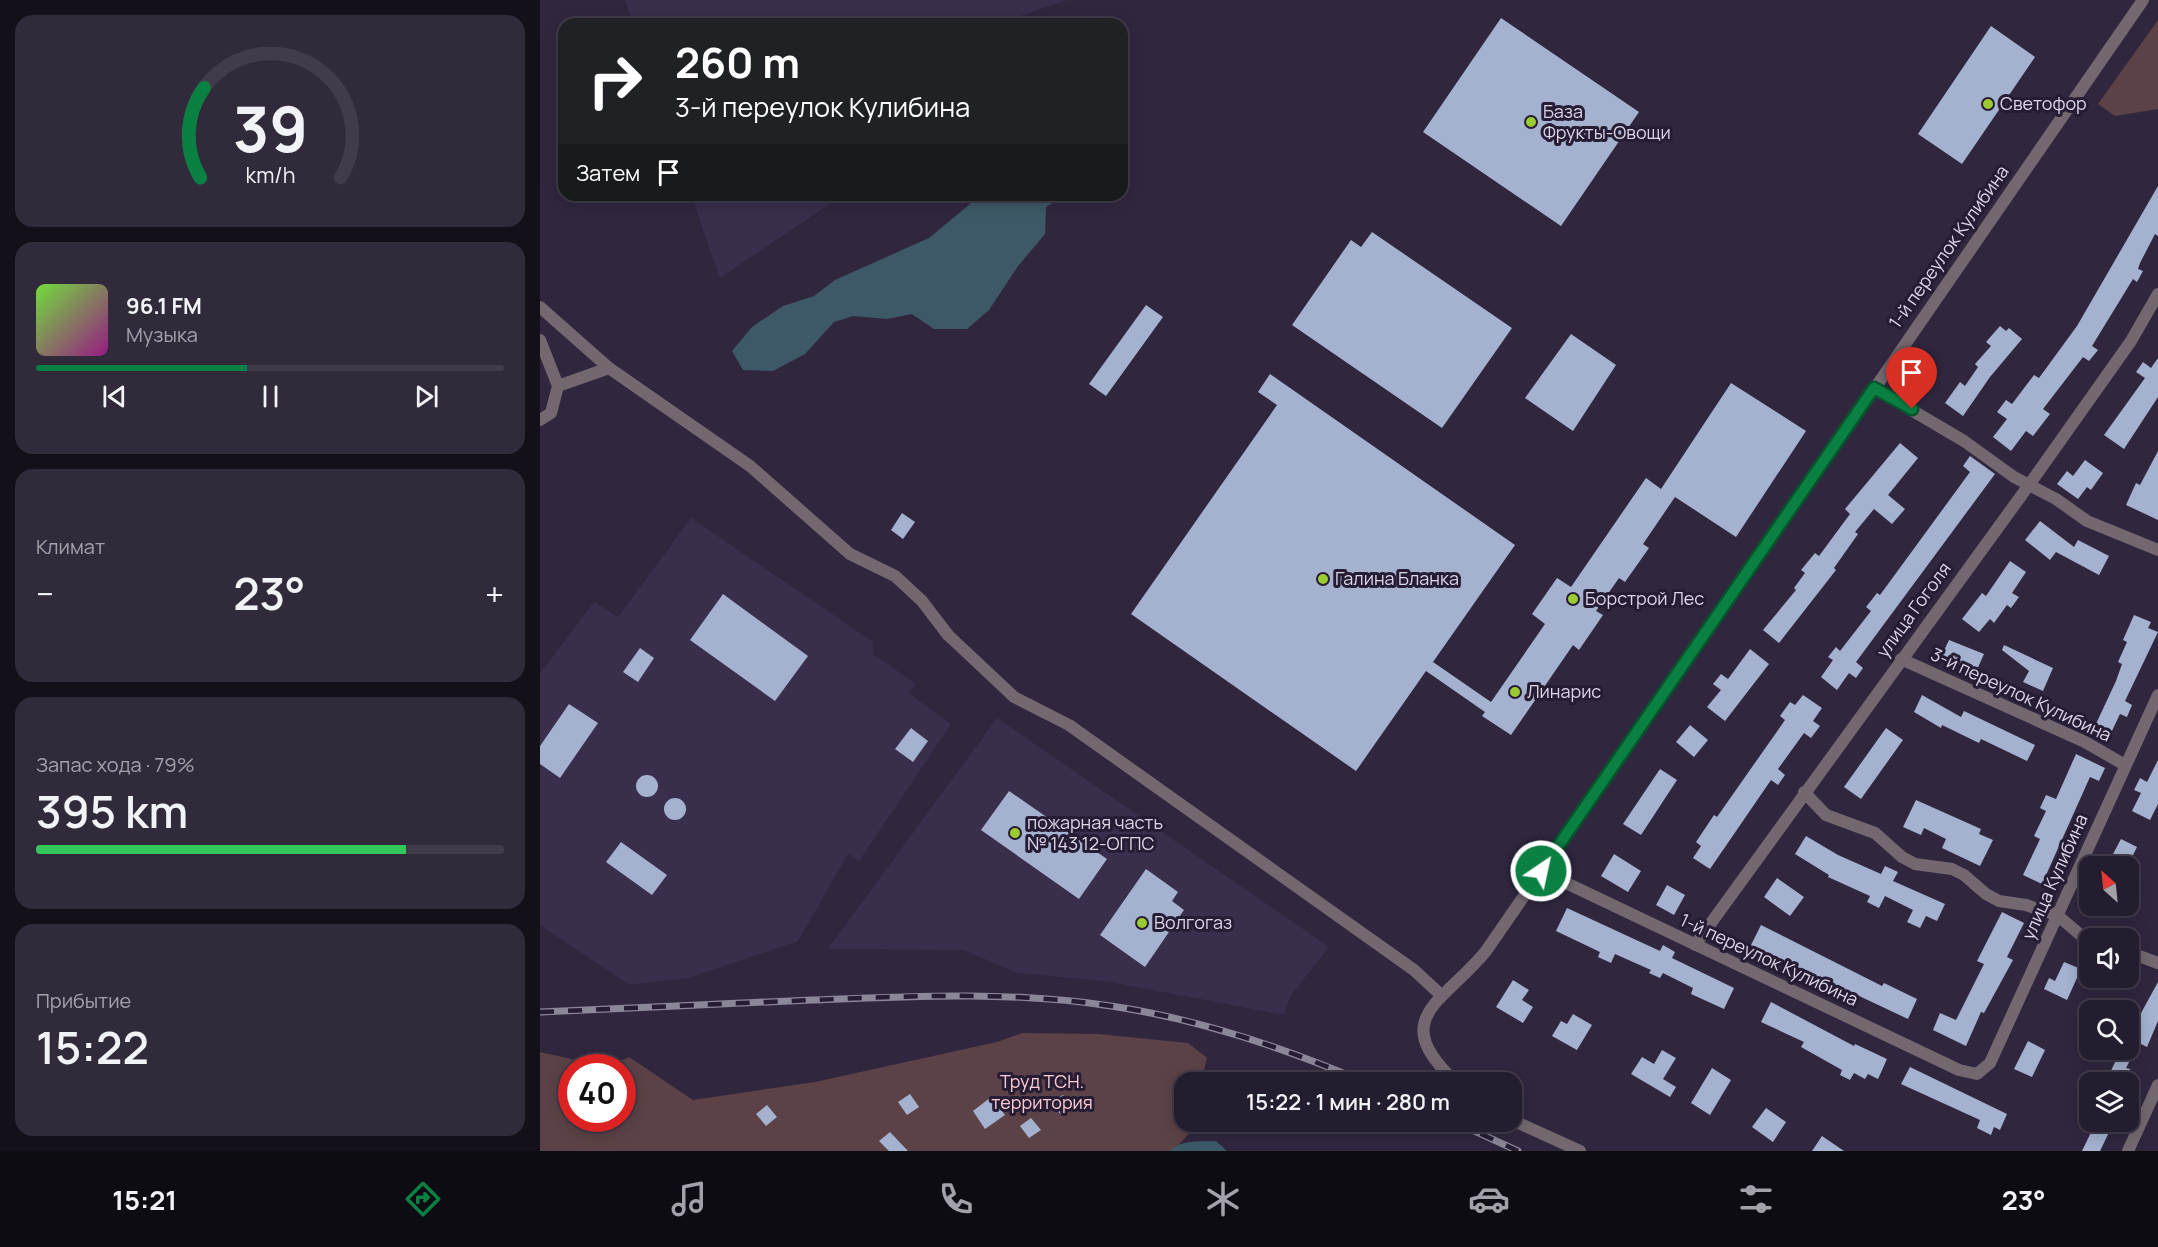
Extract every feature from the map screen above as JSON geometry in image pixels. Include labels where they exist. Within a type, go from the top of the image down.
[{"type":"street","name":"1-й переулок Кулибина","points":[[1446,1072],[1434,1059],[1423,1033],[1427,1012],[1486,951],[2143,0]]},
{"type":"street","name":"улица Гоголя","points":[[1695,945],[2029,485],[2131,341],[2158,294]]},
{"type":"street","points":[[540,307],[609,368],[750,466],[850,554],[895,576],[922,601],[948,635],[1014,697],[1069,725],[1405,964],[1441,996]]},
{"type":"street","points":[[540,340],[558,386],[551,413],[540,420]]},
{"type":"street","points":[[558,386],[580,376],[609,368]]},
{"type":"street","points":[[1874,388],[2087,520],[2158,550]]},
{"type":"street","name":"3-й переулок Кулибина","points":[[1901,659],[2085,742],[2126,765]]},
{"type":"street","name":"улица Кулибина","points":[[1983,1072],[1990,1064],[2158,695]]},
{"type":"street","points":[[1804,792],[1826,815],[1875,833],[1902,857],[1915,864],[1952,869],[1999,901],[2026,905],[2057,915],[2079,934]]},
{"type":"street","name":"1-й переулок Кулибина","points":[[1541,871],[1959,1070],[1977,1074],[1983,1072]]},
{"type":"street","points":[[2139,956],[2158,963]]},
{"type":"street","points":[[2127,1151],[2158,1085]]},
{"type":"street","points":[[1522,1125],[1580,1151]]},
{"type":"shaded area","points":[[625,0],[1067,0],[1014,18],[631,18]]},
{"type":"shaded area","points":[[693,201],[834,201],[720,278]]},
{"type":"shaded area","points":[[691,518],[873,642],[873,654],[916,684],[908,693],[951,724],[859,861],[848,854],[798,941],[688,978],[630,985],[540,925],[540,674],[594,602],[618,617]]},
{"type":"shaded area","points":[[997,718],[1329,947],[1291,995],[1284,1015],[1105,981],[1017,973],[964,950],[828,949]]},
{"type":"green space","points":[[2158,20],[2158,109],[2115,116],[2098,104]]},
{"type":"green space","name":"Труд ТСН. территория","points":[[1022,1033],[1098,1034],[1188,1043],[1207,1058],[1202,1072],[1174,1072],[1174,1132],[1190,1132],[1173,1151],[540,1151],[540,1052],[558,1056],[558,1132],[636,1132],[636,1062],[693,1100],[815,1082],[997,1042]]},
{"type":"water","points":[[974,201],[1056,201],[1046,207],[1045,234],[1018,266],[989,310],[967,329],[934,329],[912,314],[887,319],[853,316],[834,322],[805,354],[773,371],[743,370],[732,351],[752,327],[783,306],[814,296],[835,280],[929,238]]},
{"type":"water","points":[[1216,1141],[1227,1151],[1170,1151],[1185,1143]]},
{"type":"building","name":"База Фрукты-Овощи","points":[[1501,18],[1639,112],[1561,226],[1423,132]]},
{"type":"building","points":[[1991,26],[2035,57],[1962,164],[1918,134]]},
{"type":"building","points":[[2158,186],[2158,236],[2155,234],[2140,263],[2138,269],[2143,271],[2137,282],[2133,279],[2092,346],[2098,350],[2089,361],[2083,357],[2043,409],[2050,414],[2033,436],[2026,431],[2011,451],[1993,437],[2007,419],[1997,412],[2006,400],[2012,404],[2034,375],[2039,378],[2077,326]]},
{"type":"building","points":[[1372,232],[1512,328],[1442,428],[1292,325],[1351,240],[1361,247]]},
{"type":"building","points":[[1146,305],[1163,317],[1106,396],[1089,384]]},
{"type":"building","points":[[2000,326],[2006,331],[2009,328],[2022,339],[1990,377],[1963,416],[1945,403],[1960,382],[1965,386],[1978,367],[1975,364],[1991,346],[1986,342]]},
{"type":"building","points":[[1571,334],[1616,365],[1573,431],[1525,398]]},
{"type":"building","points":[[2158,358],[2158,397],[2124,449],[2104,435],[2145,378],[2136,372],[2143,362],[2151,368]]},
{"type":"building","name":"Галина Бланка","points":[[1270,374],[1515,545],[1433,662],[1491,702],[1545,624],[1532,614],[1557,578],[1571,587],[1646,478],[1661,489],[1731,383],[1806,431],[1736,537],[1675,497],[1643,544],[1649,548],[1625,582],[1619,578],[1596,611],[1603,615],[1579,650],[1573,645],[1511,735],[1482,716],[1485,712],[1426,671],[1356,771],[1131,614],[1277,405],[1258,392]]},
{"type":"building","points":[[1900,443],[1918,458],[1888,495],[1905,509],[1892,524],[1874,509],[1855,532],[1858,534],[1834,568],[1836,570],[1779,643],[1763,630],[1796,590],[1794,588],[1805,573],[1801,570],[1815,553],[1819,556],[1850,514],[1845,509]]},
{"type":"building","points":[[2158,451],[2158,520],[2126,505],[2136,483],[2140,485]]},
{"type":"building","points":[[1970,456],[1995,474],[1856,662],[1863,668],[1856,678],[1849,673],[1837,690],[1821,677],[1833,660],[1828,657],[1836,647],[1840,651],[1871,611],[1866,607],[1877,593],[1880,595],[1970,472],[1963,466]]},
{"type":"building","points":[[2085,460],[2103,473],[2091,490],[2087,487],[2078,499],[2057,484],[2067,471],[2073,476]]},
{"type":"building","points":[[902,513],[915,522],[903,539],[891,530]]},
{"type":"building","points":[[2040,521],[2074,547],[2078,540],[2109,556],[2099,575],[2056,552],[2050,560],[2025,540]]},
{"type":"building","points":[[2010,561],[2026,572],[2012,593],[2019,597],[2011,608],[2007,605],[1994,623],[1990,619],[1979,632],[1962,619],[1982,593],[1986,596]]},
{"type":"building","points":[[723,594],[808,656],[775,701],[690,640]]},
{"type":"building","points":[[2134,615],[2151,622],[2148,628],[2158,632],[2125,701],[2132,705],[2127,717],[2120,714],[2111,733],[2095,726],[2122,664],[2118,662],[2127,642],[2123,640]]},
{"type":"building","points":[[1949,640],[1984,654],[1976,672],[1941,657]]},
{"type":"building","points":[[2004,645],[2053,668],[2043,691],[2023,682],[2029,671],[2002,650]]},
{"type":"building","points":[[640,648],[654,658],[638,682],[623,672]]},
{"type":"building","points":[[1750,649],[1769,664],[1725,721],[1707,707],[1721,690],[1713,684],[1721,674],[1728,679]]},
{"type":"building","points":[[1803,695],[1822,708],[1813,721],[1820,726],[1811,738],[1804,733],[1778,769],[1785,775],[1778,785],[1771,780],[1710,869],[1693,858],[1701,846],[1696,842],[1714,815],[1717,817],[1785,720],[1780,716],[1790,702],[1795,705]]},
{"type":"building","points":[[1922,695],[1961,717],[1964,711],[2035,745],[2027,761],[1981,739],[1979,743],[1942,725],[1941,728],[1914,712]]},
{"type":"building","points":[[569,704],[598,723],[560,778],[540,764],[540,746]]},
{"type":"building","points":[[1690,725],[1708,740],[1694,757],[1676,742]]},
{"type":"building","points":[[911,728],[928,741],[913,762],[895,749]]},
{"type":"building","points":[[1886,728],[1903,740],[1861,799],[1844,787]]},
{"type":"building","points":[[2076,754],[2105,768],[2099,781],[2090,777],[2042,884],[2023,875],[2040,839],[2034,836],[2046,811],[2040,808],[2046,795],[2056,799]]},
{"type":"building","points":[[2158,760],[2158,804],[2150,820],[2132,811],[2141,793],[2134,790],[2140,778],[2147,782]]},
{"type":"building","points":[[1660,769],[1677,780],[1641,835],[1623,824]]},
{"type":"building","points":[[647,775],[655,778],[658,786],[655,794],[647,797],[639,794],[636,786],[639,778]]},
{"type":"building","points":[[1009,791],[1107,859],[1079,899],[981,830]]},
{"type":"building","points":[[675,798],[683,801],[686,809],[683,817],[675,820],[667,817],[664,809],[667,801]]},
{"type":"building","points":[[1916,800],[1981,829],[1979,834],[1993,840],[1980,866],[1942,848],[1946,839],[1924,828],[1921,835],[1903,827]]},
{"type":"building","points":[[1806,836],[1838,855],[1881,874],[1885,866],[1898,872],[1893,881],[1945,904],[1937,921],[1926,916],[1920,928],[1907,922],[1913,910],[1885,896],[1879,908],[1867,902],[1870,896],[1828,877],[1829,875],[1795,854]]},
{"type":"building","points":[[2121,839],[2137,847],[2132,856],[2112,856]]},
{"type":"building","points":[[621,842],[667,875],[652,895],[606,862]]},
{"type":"building","points":[[1614,854],[1641,871],[1628,892],[1601,876]]},
{"type":"building","name":"Волгогаз","points":[[1146,869],[1178,892],[1172,901],[1184,910],[1145,967],[1100,935]]},
{"type":"building","points":[[1777,878],[1804,897],[1790,916],[1764,897]]},
{"type":"building","points":[[1667,885],[1685,895],[1674,915],[1656,905]]},
{"type":"building","points":[[1567,908],[1660,951],[1663,945],[1675,952],[1672,958],[1734,988],[1724,1009],[1691,994],[1693,988],[1663,973],[1660,978],[1649,973],[1651,970],[1615,954],[1611,963],[1598,957],[1600,952],[1556,931]]},
{"type":"building","points":[[2002,912],[2024,923],[2007,957],[2013,960],[1984,1013],[1981,1012],[1966,1046],[1933,1030],[1940,1013],[1956,1020],[1984,964],[1977,961]]},
{"type":"building","points":[[1761,925],[1882,986],[1884,983],[1917,999],[1908,1019],[1751,945]]},
{"type":"building","points":[[2064,962],[2079,968],[2079,973],[2067,1000],[2044,989],[2049,978],[2055,981]]},
{"type":"building","points":[[1513,980],[1529,990],[1522,1000],[1533,1007],[1523,1023],[1496,1007]]},
{"type":"building","points":[[2158,982],[2158,1021],[2147,1047],[2139,1043],[2139,1017]]},
{"type":"building","points":[[1771,1002],[1854,1046],[1855,1044],[1887,1059],[1878,1079],[1868,1074],[1865,1079],[1854,1073],[1850,1080],[1840,1075],[1842,1070],[1801,1047],[1804,1042],[1761,1022]]},
{"type":"building","points":[[1573,1014],[1592,1025],[1577,1050],[1552,1036],[1561,1021],[1567,1024]]},
{"type":"building","points":[[2028,1041],[2045,1050],[2032,1077],[2014,1069]]},
{"type":"building","points":[[1662,1050],[1676,1058],[1663,1079],[1676,1087],[1670,1097],[1631,1074],[1642,1057],[1654,1064]]},
{"type":"building","points":[[2116,1060],[2130,1060],[2126,1068],[2130,1069],[2129,1072],[2110,1072]]},
{"type":"building","points":[[1910,1067],[2007,1114],[2000,1130],[1994,1127],[1991,1135],[1977,1128],[1980,1120],[1901,1084]]},
{"type":"building","points":[[1712,1068],[1731,1080],[1710,1115],[1691,1103]]},
{"type":"building","points":[[910,1094],[919,1107],[907,1115],[898,1102]]},
{"type":"building","points":[[1063,1095],[1072,1107],[1061,1115],[1051,1102]]},
{"type":"building","points":[[991,1097],[1005,1115],[985,1129],[973,1111]]},
{"type":"building","points":[[767,1105],[777,1117],[766,1126],[756,1114]]},
{"type":"building","points":[[1766,1108],[1786,1122],[1773,1142],[1752,1127]]},
{"type":"building","points":[[1031,1118],[1041,1130],[1029,1138],[1020,1126]]},
{"type":"building","points":[[890,1132],[908,1151],[889,1151],[879,1141]]},
{"type":"building","points":[[2091,1132],[2109,1132],[2100,1151],[2082,1151]]},
{"type":"building","points":[[1822,1136],[1844,1151],[1812,1151]]},
{"type":"railway","points":[[540,1012],[924,996],[1037,998],[1111,1006],[1177,1019],[1241,1036],[1340,1072]]},
{"type":"railway","points":[[1477,1132],[1518,1151]]},
{"type":"place","name":"Светофор","points":[[1988,104]]},
{"type":"place","name":"База Фрукты-Овощи","points":[[1531,122]]},
{"type":"place","name":"Галина Бланка","points":[[1323,579]]},
{"type":"place","name":"Борстрой Лес","points":[[1573,599]]},
{"type":"place","name":"Линарис","points":[[1515,692]]},
{"type":"place","name":"пожарная часть № 143 12-ОГПС","points":[[1015,833]]},
{"type":"place","name":"Волгогаз","points":[[1142,923]]},
{"type":"route","points":[[1541,871],[1874,388],[1912,409]]}]
